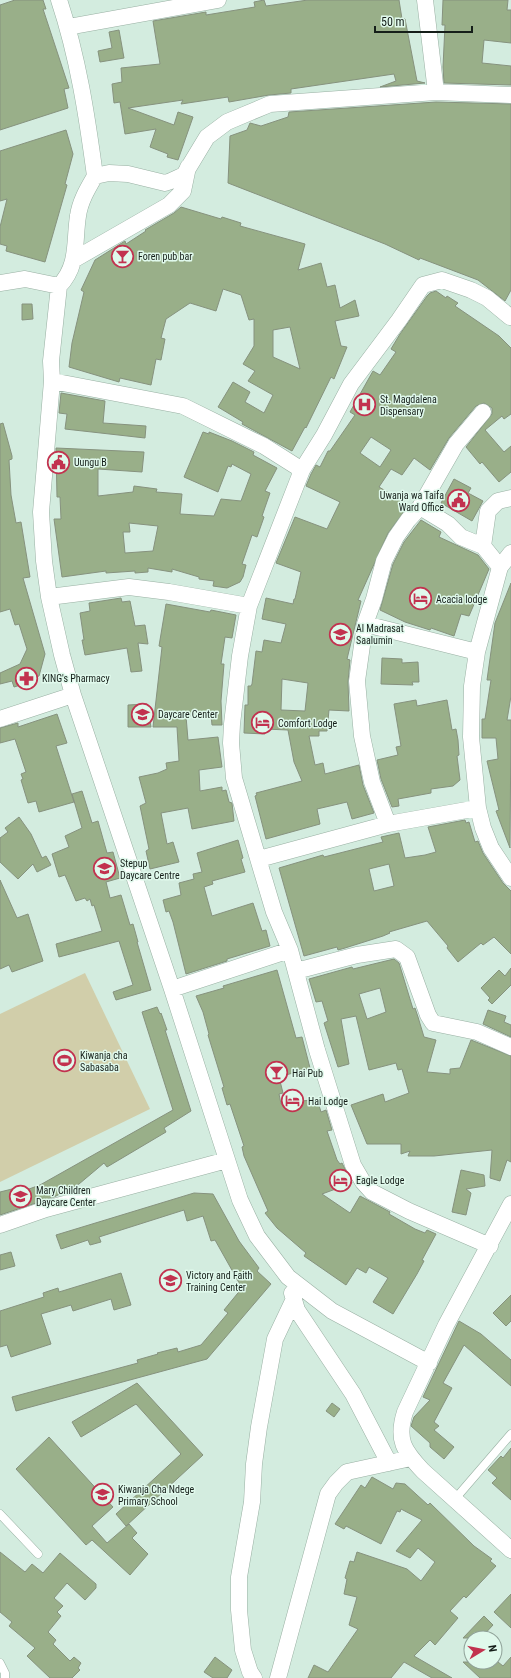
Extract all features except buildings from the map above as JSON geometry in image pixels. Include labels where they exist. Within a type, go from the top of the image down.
[{"type":"street","points":[[59,0],[68,27],[88,121],[95,176],[84,196],[78,215],[75,259],[65,280],[59,286],[50,361],[52,381],[41,512],[44,561],[49,597],[73,695],[172,989],[246,1216],[266,1251],[288,1277],[332,1311],[429,1363]]},
{"type":"street","points":[[68,27],[218,0]]},
{"type":"street","points":[[425,0],[436,92]]},
{"type":"street","points":[[95,176],[128,174],[165,183],[184,175],[189,164],[207,137],[227,122],[270,104],[436,92],[511,96]]},
{"type":"street","points":[[75,259],[173,202],[182,191],[189,164]]},
{"type":"street","points":[[0,283],[25,279],[59,286]]},
{"type":"street","points":[[490,1246],[409,1211],[372,1192],[363,1182],[353,1166],[317,1050],[290,950],[274,912],[259,859],[242,810],[234,778],[231,743],[240,656],[249,606],[302,470],[324,435],[351,384],[423,285],[442,280],[471,290],[487,298],[511,318]]},
{"type":"street","points":[[52,381],[183,406],[264,446],[302,470]]},
{"type":"street","points":[[388,824],[372,782],[362,736],[357,681],[365,624],[374,599],[384,561],[396,537],[408,520],[420,508],[456,444],[483,412]]},
{"type":"street","points":[[483,546],[488,511],[498,501],[511,498]]},
{"type":"street","points":[[420,508],[448,524],[461,537],[483,546],[500,567]]},
{"type":"street","points":[[511,553],[500,567],[477,652],[472,686],[471,737],[478,808],[491,848],[511,878]]},
{"type":"street","points":[[49,597],[129,587],[176,593],[249,606]]},
{"type":"street","points":[[365,624],[477,652]]},
{"type":"street","points":[[0,719],[73,695]]},
{"type":"street","points":[[259,859],[388,824],[478,808]]},
{"type":"street","points":[[296,971],[357,955],[396,949],[407,957],[428,1015],[433,1023],[477,1032],[511,1047]]},
{"type":"street","points":[[172,989],[290,950]]},
{"type":"street","points":[[0,1226],[46,1209],[227,1160]]},
{"type":"street","points":[[511,1204],[490,1246],[446,1325],[405,1412],[400,1434],[403,1446],[411,1458],[431,1479],[511,1550]]},
{"type":"street","points":[[288,1277],[297,1310],[352,1394],[389,1463]]},
{"type":"street","points":[[254,1678],[250,1672],[243,1650],[239,1610],[239,1577],[252,1502],[254,1464],[259,1427],[275,1338],[294,1299]]},
{"type":"street","points":[[278,1678],[328,1494],[347,1472],[411,1458]]},
{"type":"lane","points":[[455,1499],[511,1434]]},
{"type":"lane","points":[[0,1514],[38,1554]]},
{"type":"lane","points":[[0,1663],[5,1673],[5,1678]]},
{"type":"shaded area","name":"Kiwanja cha Sabasaba","points":[[85,973],[150,1109],[0,1182],[0,1014]]},
{"type":"place","name":"Foren pub bar","points":[[123,256]]},
{"type":"place","name":"St. Magdalena Dispensary","points":[[365,405]]},
{"type":"place","name":"Uungu B","points":[[58,462]]},
{"type":"place","name":"Uwanja wa Taifa Ward Office","points":[[459,501]]},
{"type":"place","name":"Acacia lodge","points":[[421,599]]},
{"type":"place","name":"Al Madrasat Saalumin","points":[[341,634]]},
{"type":"place","name":"KING's Pharmacy","points":[[27,678]]},
{"type":"place","name":"Daycare Center","points":[[142,714]]},
{"type":"place","name":"Comfort Lodge","points":[[262,723]]},
{"type":"place","name":"Stepup Daycare Centre","points":[[105,869]]},
{"type":"place","name":"Kiwanja cha Sabasaba","points":[[64,1061]]},
{"type":"place","name":"Hai Pub","points":[[276,1073]]},
{"type":"place","name":"Hai Lodge","points":[[292,1101]]},
{"type":"place","name":"Eagle Lodge","points":[[340,1180]]},
{"type":"place","name":"Mary Children Daycare Center","points":[[20,1196]]},
{"type":"place","name":"Victory and Faith Training Center","points":[[171,1281]]},
{"type":"place","name":"Kiwanja Cha Ndege Primary School","points":[[102,1495]]}]
